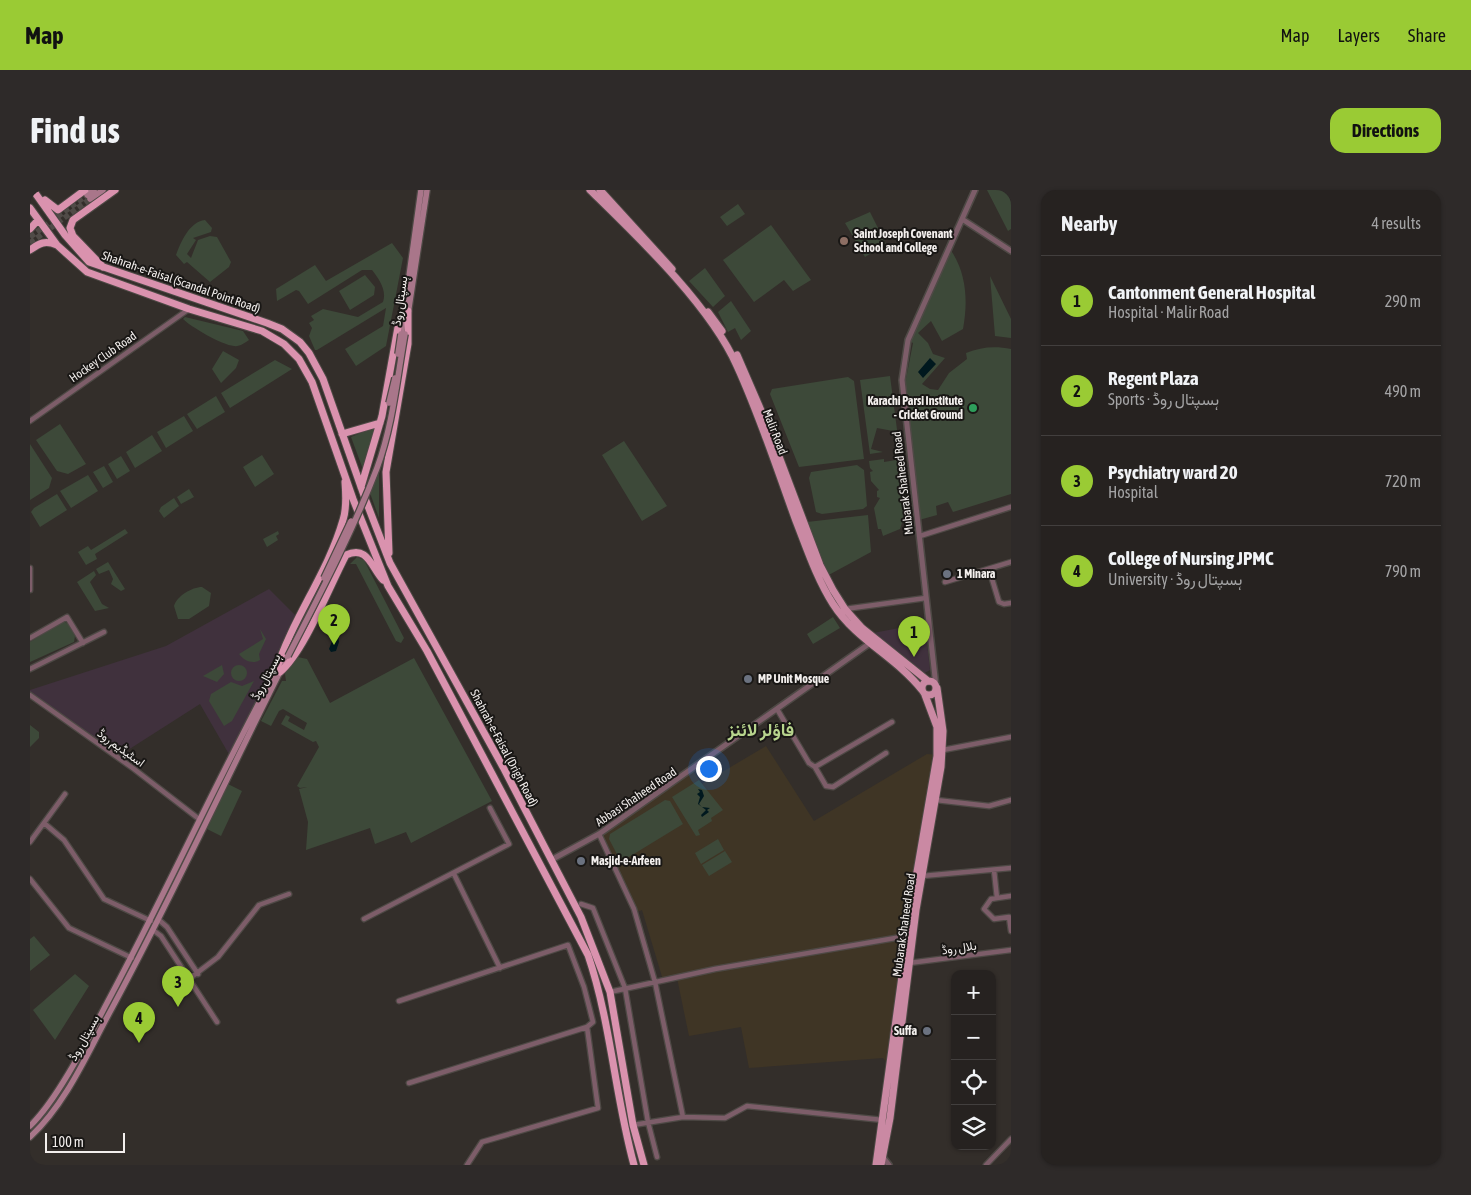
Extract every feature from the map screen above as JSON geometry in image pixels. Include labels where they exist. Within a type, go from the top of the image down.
[{"type":"highway","name":"Shahrah-e-Faisal (Scandal Point Road)","points":[[33,190],[65,235],[89,262],[107,270],[267,323],[293,336],[309,353]]},
{"type":"highway","points":[[37,190],[50,206],[58,210]]},
{"type":"highway","points":[[70,228],[73,220],[115,190]]},
{"type":"highway","points":[[87,195],[58,210],[56,215],[58,220],[70,228],[73,236],[107,270]]},
{"type":"highway","name":"Shahrah-e-Faisal (Scandal Point Road)","points":[[30,208],[57,245],[87,272],[189,310],[262,331],[284,344],[299,359]]},
{"type":"highway","points":[[30,229],[38,220]]},
{"type":"highway","points":[[30,250],[41,242],[48,241],[57,245]]},
{"type":"highway","points":[[361,487],[380,423],[398,327],[406,311]]},
{"type":"highway","points":[[390,563],[386,467],[408,344],[406,311]]},
{"type":"highway","name":"Shahrah-e-Faisal (Drigh Road)","points":[[309,353],[323,379],[390,563],[503,767],[581,917],[610,992],[633,1125],[644,1165]]},
{"type":"highway","name":"Shahrah-e-Faisal (Drigh Road)","points":[[299,359],[312,382],[388,586],[427,651],[588,955],[602,1000],[623,1126],[634,1165]]},
{"type":"highway","points":[[342,434],[380,423]]},
{"type":"highway","points":[[367,471],[386,467]]},
{"type":"highway","points":[[278,672],[283,647],[329,554],[344,519],[345,473]]},
{"type":"highway","points":[[278,672],[287,666],[303,640],[346,555],[359,552],[366,555],[388,586]]},
{"type":"main road","points":[[87,195],[94,190]]},
{"type":"main road","points":[[87,195],[103,190]]},
{"type":"main road","name":"ہسپتال روڈ","points":[[30,1137],[45,1122],[65,1091],[159,920],[278,672],[351,532],[378,466],[396,391],[421,190]]},
{"type":"main road","name":"ہسپتال روڈ","points":[[406,311],[427,190]]},
{"type":"main road","name":"Malir Road","points":[[590,190],[678,281],[705,315],[732,355],[824,588],[851,627],[936,687]]},
{"type":"main road","name":"Malir Road","points":[[600,190],[644,236],[714,319],[742,363],[820,564],[845,609],[872,642],[906,673],[923,692]]},
{"type":"main road","name":"ہسپتال روڈ","points":[[30,1126],[60,1085],[132,958],[200,819],[278,672]]},
{"type":"main road","points":[[928,681],[924,683],[923,692],[932,696],[936,687]]},
{"type":"main road","name":"Mubarak Shaheed Road","points":[[876,1165],[890,1118],[909,963],[943,750],[942,716],[936,687]]},
{"type":"main road","name":"Mubarak Shaheed Road","points":[[881,1165],[883,1120],[907,936],[937,756],[937,727],[923,692]]},
{"type":"street","name":"Mubarak Shaheed Road","points":[[936,687],[902,380],[904,359],[912,332],[975,190]]},
{"type":"street","points":[[962,219],[1011,251]]},
{"type":"street","name":"Hockey Club Road","points":[[30,421],[189,310]]},
{"type":"street","points":[[920,536],[1011,507]]},
{"type":"street","points":[[945,582],[1011,562]]},
{"type":"street","points":[[30,568],[30,590]]},
{"type":"street","points":[[989,569],[999,602],[1004,604],[1011,603]]},
{"type":"street","points":[[845,609],[926,598]]},
{"type":"street","points":[[30,638],[67,617],[83,643]]},
{"type":"street","points":[[31,667],[104,632]]},
{"type":"street","name":"Abbasi Shaheed Road","points":[[551,860],[599,834],[872,642]]},
{"type":"street","points":[[928,681],[935,668]]},
{"type":"street","name":"اسٹیڈیم روڈ","points":[[30,695],[134,769],[200,819]]},
{"type":"street","points":[[776,709],[826,786],[833,787],[886,754]]},
{"type":"street","points":[[815,767],[892,722]]},
{"type":"street","points":[[943,750],[1011,737]]},
{"type":"street","points":[[30,842],[65,794]]},
{"type":"street","points":[[936,800],[989,806],[1011,800]]},
{"type":"street","points":[[364,919],[510,844],[490,808]]},
{"type":"street","points":[[44,823],[64,840],[104,899],[151,921]]},
{"type":"street","points":[[599,834],[634,909],[655,982],[683,1117]]},
{"type":"street","points":[[922,876],[1011,868]]},
{"type":"street","points":[[994,870],[997,898]]},
{"type":"street","points":[[454,874],[500,968]]},
{"type":"street","points":[[30,879],[70,928],[132,958]]},
{"type":"street","points":[[189,979],[223,953],[259,905],[289,894]]},
{"type":"street","points":[[1011,896],[991,899],[984,909],[994,919],[1009,917],[1011,930]]},
{"type":"street","points":[[582,904],[593,908],[625,988],[648,1122],[658,1157]]},
{"type":"street","points":[[159,920],[167,927],[198,974]]},
{"type":"street","points":[[153,930],[161,936],[217,1022]]},
{"type":"street","points":[[610,992],[715,969],[907,936]]},
{"type":"street","points":[[399,1001],[568,945],[584,987],[593,1022],[588,1027],[409,1083]]},
{"type":"street","name":"بلال روڈ","points":[[909,963],[1011,950]]},
{"type":"street","points":[[467,1165],[482,1142],[598,1108],[588,1027]]},
{"type":"street","points":[[633,1125],[683,1117],[724,1118],[746,1106],[883,1120]]},
{"type":"street","points":[[986,1165],[1011,1139]]},
{"type":"street","points":[[880,1155],[889,1165]]},
{"type":"shaded area","points":[[269,589],[298,618],[230,756],[200,704],[117,757],[30,695],[30,690],[166,646]]},
{"type":"shaded area","points":[[925,623],[930,670],[921,675],[868,634]]},
{"type":"shaded area","points":[[766,746],[814,821],[927,754],[939,755],[893,1069],[883,1058],[749,1068],[741,1027],[689,1036],[677,978],[663,980],[642,910],[635,913],[599,834],[692,770],[702,784]]},
{"type":"green space","points":[[987,190],[1011,190],[1011,229],[1008,231]]},
{"type":"green space","points":[[738,204],[745,214],[727,226],[720,217]]},
{"type":"green space","points":[[870,212],[886,244],[865,257],[845,223]]},
{"type":"green space","points":[[205,220],[212,228],[211,232],[193,238],[196,240],[187,254],[191,258],[198,240],[210,236],[217,237],[231,262],[229,267],[210,282],[187,262],[184,264],[176,255],[183,239],[194,224]]},
{"type":"green space","points":[[771,225],[811,280],[793,291],[784,280],[754,302],[723,260]]},
{"type":"green space","points":[[392,243],[403,258],[386,346],[356,366],[345,349],[383,326],[386,308],[315,350],[309,336],[312,328],[309,323],[314,320],[311,316],[323,309],[358,317],[383,302],[384,293],[377,277],[372,270],[362,270],[308,304],[299,291],[296,290],[277,301],[276,289],[315,265],[326,281]]},
{"type":"green space","points":[[950,249],[960,268],[965,288],[963,329],[942,341],[931,321],[918,333],[928,343],[933,354],[945,358],[922,384],[930,389],[938,390],[949,373],[967,359],[966,353],[988,348],[1011,349],[1011,494],[953,512],[948,502],[936,506],[937,515],[919,520],[905,384],[913,343],[911,342],[918,318]]},
{"type":"green space","points":[[705,268],[725,296],[713,307],[689,281]]},
{"type":"green space","points":[[365,275],[375,287],[374,295],[350,310],[339,291]]},
{"type":"green space","points":[[990,276],[1011,319],[1011,338],[995,336]]},
{"type":"green space","points":[[731,301],[751,331],[741,340],[735,328],[728,332],[718,312]]},
{"type":"green space","points":[[185,317],[243,331],[249,340],[238,346],[229,345],[193,326],[183,319]]},
{"type":"green space","points":[[223,351],[239,360],[236,368],[221,383],[212,369]]},
{"type":"green space","points":[[275,360],[292,369],[230,408],[221,393]]},
{"type":"green space","points":[[890,376],[899,445],[895,442],[896,437],[892,436],[893,431],[877,428],[871,449],[883,452],[870,454],[860,380]]},
{"type":"green space","points":[[848,377],[854,381],[864,459],[799,467],[770,394],[772,389]]},
{"type":"green space","points":[[216,396],[225,412],[197,429],[187,414]]},
{"type":"green space","points":[[184,416],[193,431],[166,448],[157,432]]},
{"type":"green space","points":[[60,424],[86,464],[68,474],[57,471],[36,440]]},
{"type":"green space","points":[[375,427],[364,472],[351,437]]},
{"type":"green space","points":[[152,435],[162,451],[135,468],[126,452]]},
{"type":"green space","points":[[624,441],[667,506],[642,521],[602,455]]},
{"type":"green space","points":[[30,444],[52,478],[49,488],[30,500]]},
{"type":"green space","points":[[262,455],[274,474],[255,487],[243,467]]},
{"type":"green space","points":[[121,456],[130,471],[117,479],[108,464]]},
{"type":"green space","points":[[884,459],[884,462],[902,459],[907,522],[902,523],[900,529],[883,536],[881,529],[878,529],[874,508],[880,498],[877,497],[877,491],[879,490],[871,481],[870,472],[873,471],[870,468],[869,461]]},
{"type":"green space","points":[[857,465],[864,470],[867,506],[863,509],[822,514],[816,512],[809,478],[811,472]]},
{"type":"green space","points":[[104,466],[113,482],[103,488],[93,472]]},
{"type":"green space","points":[[379,471],[379,518],[370,493]]},
{"type":"green space","points":[[88,475],[98,491],[71,508],[60,491]]},
{"type":"green space","points":[[189,489],[194,497],[181,504],[177,497]]},
{"type":"green space","points":[[57,494],[67,510],[40,527],[31,512],[34,508]]},
{"type":"green space","points":[[174,498],[179,506],[164,518],[159,511],[161,507]]},
{"type":"green space","points":[[868,515],[871,552],[825,577],[807,522]]},
{"type":"green space","points":[[125,529],[128,533],[95,554],[97,559],[86,565],[78,552],[88,546],[91,550]]},
{"type":"green space","points":[[278,531],[279,534],[276,536],[278,540],[267,547],[263,539]]},
{"type":"green space","points":[[357,557],[364,560],[404,638],[401,643],[396,641],[356,564],[350,564]]},
{"type":"green space","points":[[108,562],[125,589],[121,591],[111,584],[113,579],[109,570],[99,574],[96,569]]},
{"type":"green space","points":[[94,571],[96,575],[90,582],[102,604],[109,608],[95,611],[77,582]]},
{"type":"green space","points":[[202,587],[211,593],[209,606],[189,619],[178,619],[174,606],[178,599],[190,590]]},
{"type":"green space","points":[[833,617],[840,628],[813,644],[807,634]]},
{"type":"green space","points":[[64,621],[75,636],[74,642],[30,662],[30,642]]},
{"type":"green space","points":[[260,629],[266,639],[259,654],[260,660],[248,661],[239,654],[263,639]]},
{"type":"green space","points":[[293,656],[307,659],[330,703],[414,658],[492,801],[411,843],[406,832],[375,844],[370,828],[306,850],[308,822],[299,789],[307,787],[300,788],[297,786],[319,747],[316,741],[313,742],[281,724],[286,715],[290,717],[288,721],[304,730],[307,723],[283,709],[279,711],[271,726],[261,721],[282,681],[286,681],[285,674]]},
{"type":"green space","points":[[222,665],[224,674],[217,682],[203,676]]},
{"type":"green space","points":[[239,665],[245,667],[247,673],[245,679],[239,681],[233,679],[231,673],[233,667]]},
{"type":"green space","points":[[254,681],[232,721],[224,726],[209,701],[211,694],[231,682],[242,686]]},
{"type":"green space","points":[[30,725],[39,732],[39,738],[30,747]]},
{"type":"green space","points":[[699,780],[723,810],[711,818],[712,821],[698,830],[700,835],[696,836],[672,797]]},
{"type":"green space","points":[[228,784],[242,791],[221,836],[207,829]]},
{"type":"green space","points":[[665,800],[670,801],[683,824],[624,860],[620,860],[609,839],[610,834]]},
{"type":"green space","points":[[718,839],[724,850],[701,864],[695,853]]},
{"type":"green space","points":[[725,851],[732,862],[709,876],[702,865]]},
{"type":"green space","points":[[34,936],[50,955],[30,971],[30,939]]},
{"type":"green space","points":[[75,974],[89,986],[55,1040],[33,1010]]},
{"type":"water","points":[[930,358],[936,364],[923,378],[918,372]]},
{"type":"water","points":[[338,635],[339,642],[336,651],[331,652],[329,649],[334,636]]},
{"type":"water","points":[[698,789],[702,790],[704,796],[699,804],[702,807],[698,804],[700,797],[697,794],[700,792]]},
{"type":"water","points":[[702,807],[710,808],[707,810],[709,812],[702,817],[701,815],[706,810]]},
{"type":"tunnel","points":[[30,237],[87,195]]},
{"type":"tunnel","points":[[30,243],[90,199]]},
{"type":"place","name":"Saint Joseph Covenant School and College","points":[[844,241]]},
{"type":"place","name":"Karachi Parsi Institute - Cricket Ground","points":[[973,408]]},
{"type":"place","name":"1 Minara","points":[[947,574]]},
{"type":"place","name":"Regent Plaza","points":[[334,645]]},
{"type":"place","name":"Cantonment General Hospital","points":[[914,657]]},
{"type":"place","name":"MP Unit Mosque","points":[[748,679]]},
{"type":"place","name":"Masjid-e-Arfeen","points":[[581,861]]},
{"type":"place","name":"Psychiatry ward 20","points":[[178,1007]]},
{"type":"place","name":"Suffa","points":[[927,1031]]},
{"type":"place","name":"College of Nursing JPMC","points":[[139,1043]]},
{"type":"district","name":"فاؤلر لائنز","points":[[761,729]]}]
